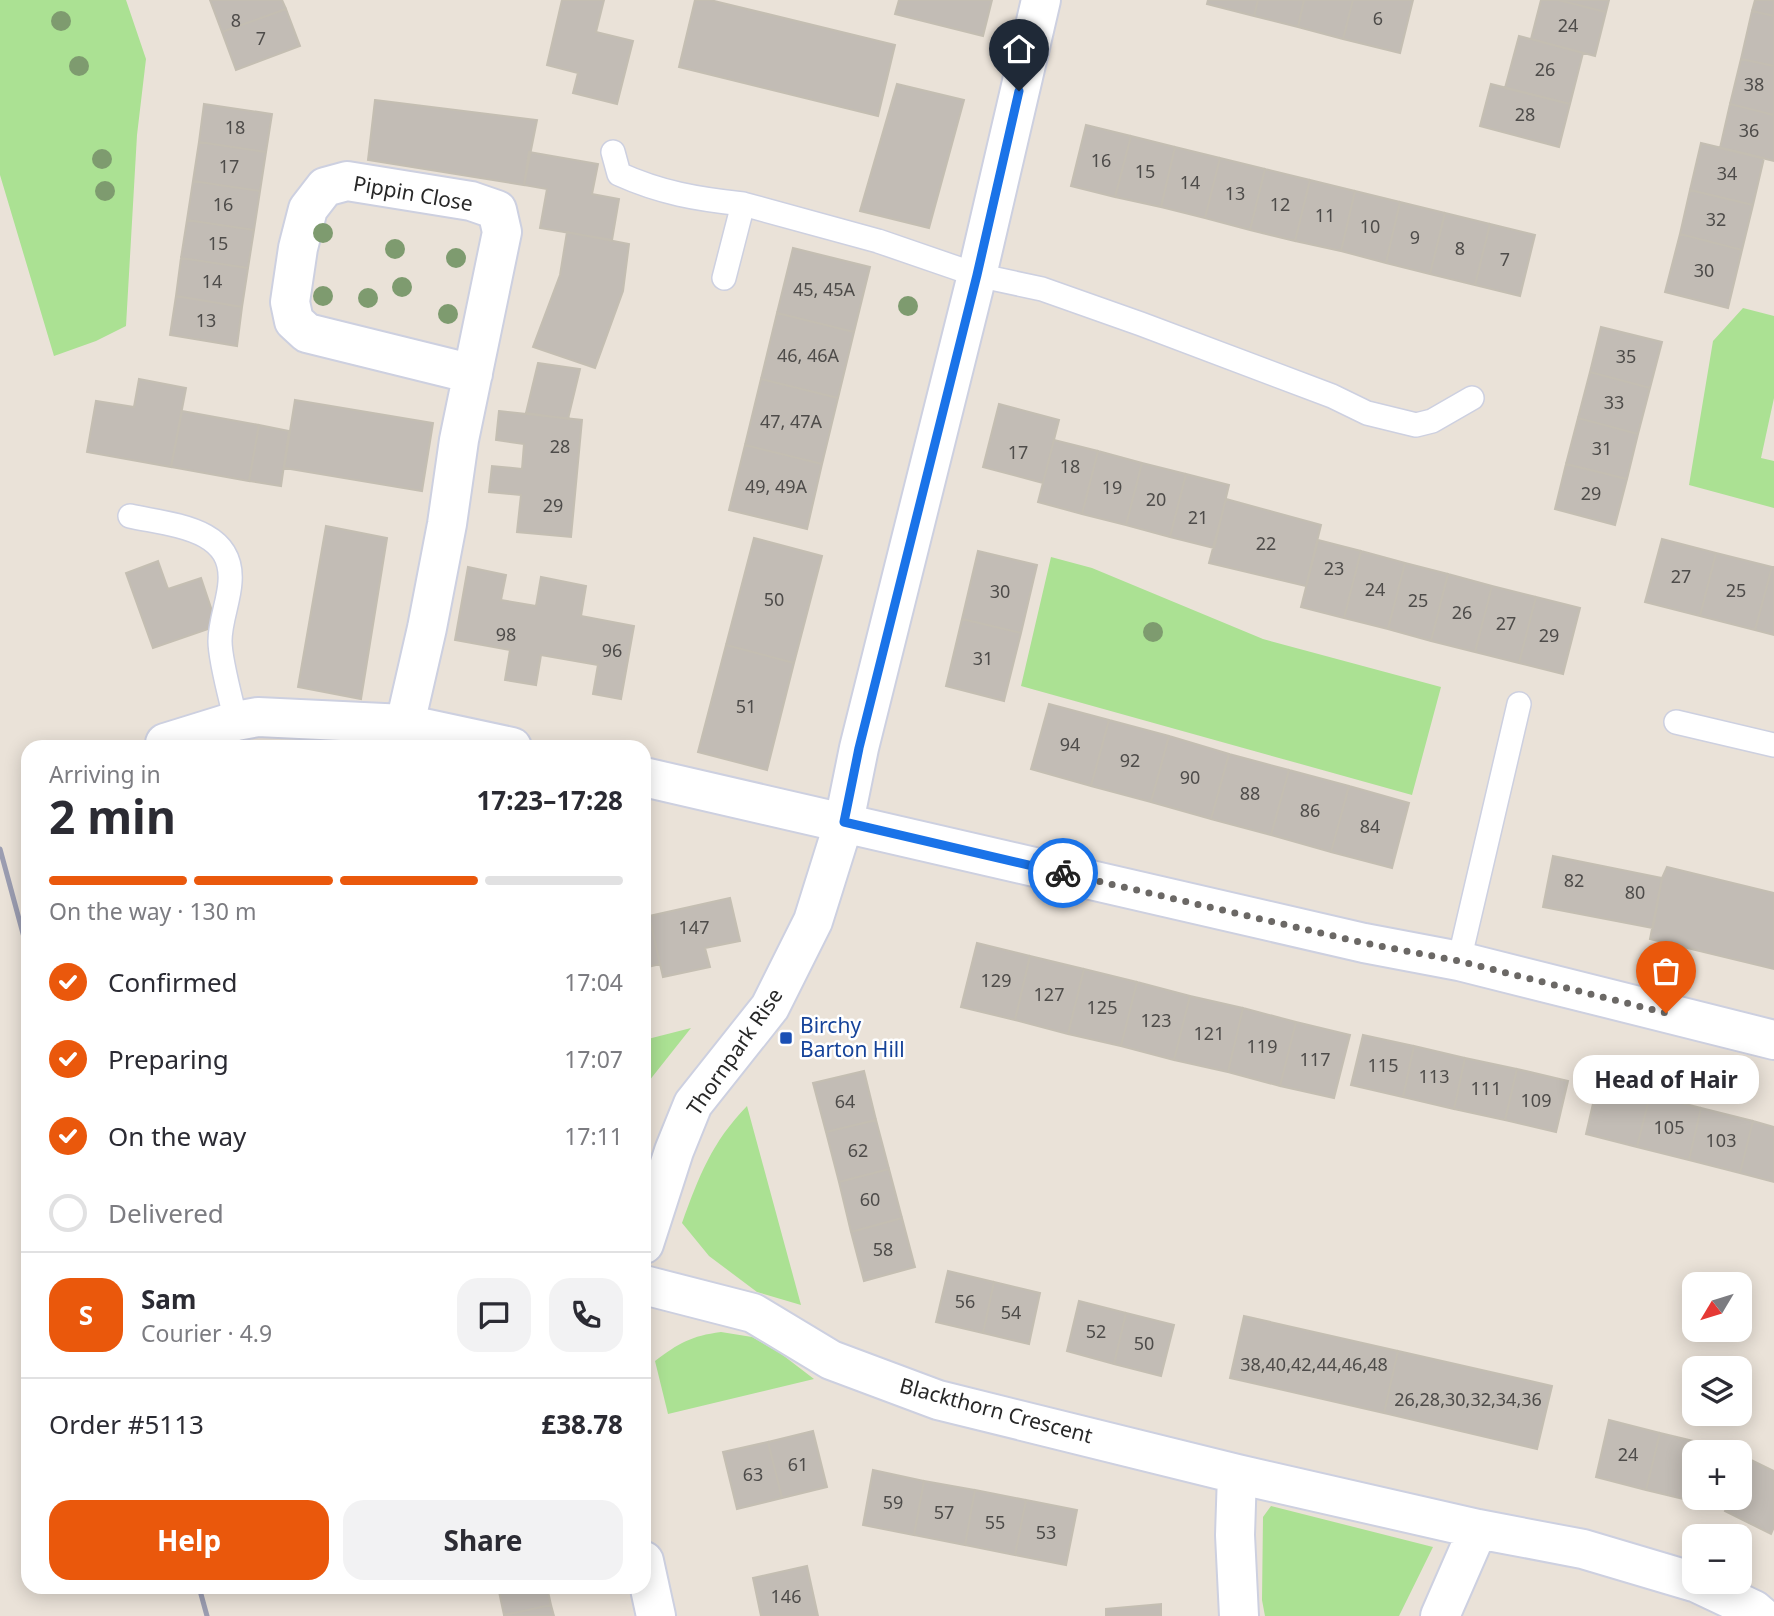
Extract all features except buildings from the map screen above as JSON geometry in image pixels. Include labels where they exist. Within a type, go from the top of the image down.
[{"type":"street","name":"Thornpark Rise","points":[[651,1222],[674,1151],[693,1104],[770,1007],[813,921],[844,822],[859,748],[977,275],[1041,0]]},
{"type":"street","name":"Pippin Close","points":[[405,724],[442,550],[459,440],[473,374],[502,232],[497,210],[471,201],[347,181],[325,187],[308,209],[298,248],[290,302],[295,321],[307,333],[473,374]]},
{"type":"street","points":[[175,740],[258,717],[405,724],[479,740]]},
{"type":"street","points":[[651,779],[1351,940],[1459,961],[1774,1040]]},
{"type":"street","name":"Blackthorn Crescent","points":[[651,1287],[752,1313],[831,1360],[938,1400],[1237,1474],[1478,1529],[1583,1549],[1682,1578]]},
{"type":"street","points":[[1237,1474],[1235,1535],[1239,1616]]},
{"type":"street","points":[[1440,1616],[1478,1529]]},
{"type":"street","points":[[651,1593],[656,1616]]},
{"type":"street","name":"Blackthorn Crescent","points":[[1720,1594],[1761,1616]]},
{"type":"lane","points":[[613,152],[619,174],[647,186],[690,198],[743,204],[878,242],[977,275],[1042,289],[1332,396],[1367,413],[1416,425],[1432,421],[1472,398]]},
{"type":"lane","points":[[724,278],[743,204]]},
{"type":"lane","points":[[130,516],[197,531],[216,540],[229,558],[230,581],[220,641],[236,721]]},
{"type":"lane","points":[[1459,961],[1519,704]]},
{"type":"lane","points":[[1676,722],[1774,745]]},
{"type":"green space","points":[[0,0],[126,0],[146,59],[137,135],[126,326],[96,341],[54,356],[0,175]]},
{"type":"green space","points":[[1743,308],[1774,316],[1774,398],[1761,458],[1774,461],[1774,508],[1689,485],[1713,341]]},
{"type":"green space","points":[[1051,557],[1092,568],[1263,639],[1441,687],[1412,795],[1021,686]]},
{"type":"green space","points":[[691,1028],[651,1078],[651,1038]]},
{"type":"green space","points":[[747,1106],[801,1305],[757,1292],[709,1256],[682,1223],[708,1160],[724,1133]]},
{"type":"green space","points":[[721,1332],[752,1337],[780,1353],[814,1379],[668,1414],[655,1361],[686,1341]]},
{"type":"green space","points":[[1271,1506],[1433,1547],[1399,1616],[1265,1616],[1262,1600],[1263,1517]]},
{"type":"railway","points":[[0,849],[21,926]]},
{"type":"railway","points":[[201,1594],[207,1616]]},
{"type":"way so far","points":[[1063,873],[1364,943],[1459,961],[1666,1013]]},
{"type":"place","name":"Head of Hair","points":[[1666,1013]]},
{"type":"place","name":"Birchy Barton Hill","points":[[786,1038]]},
{"type":"route","points":[[1019,91],[919,514],[859,748],[844,822],[1063,873]]}]
